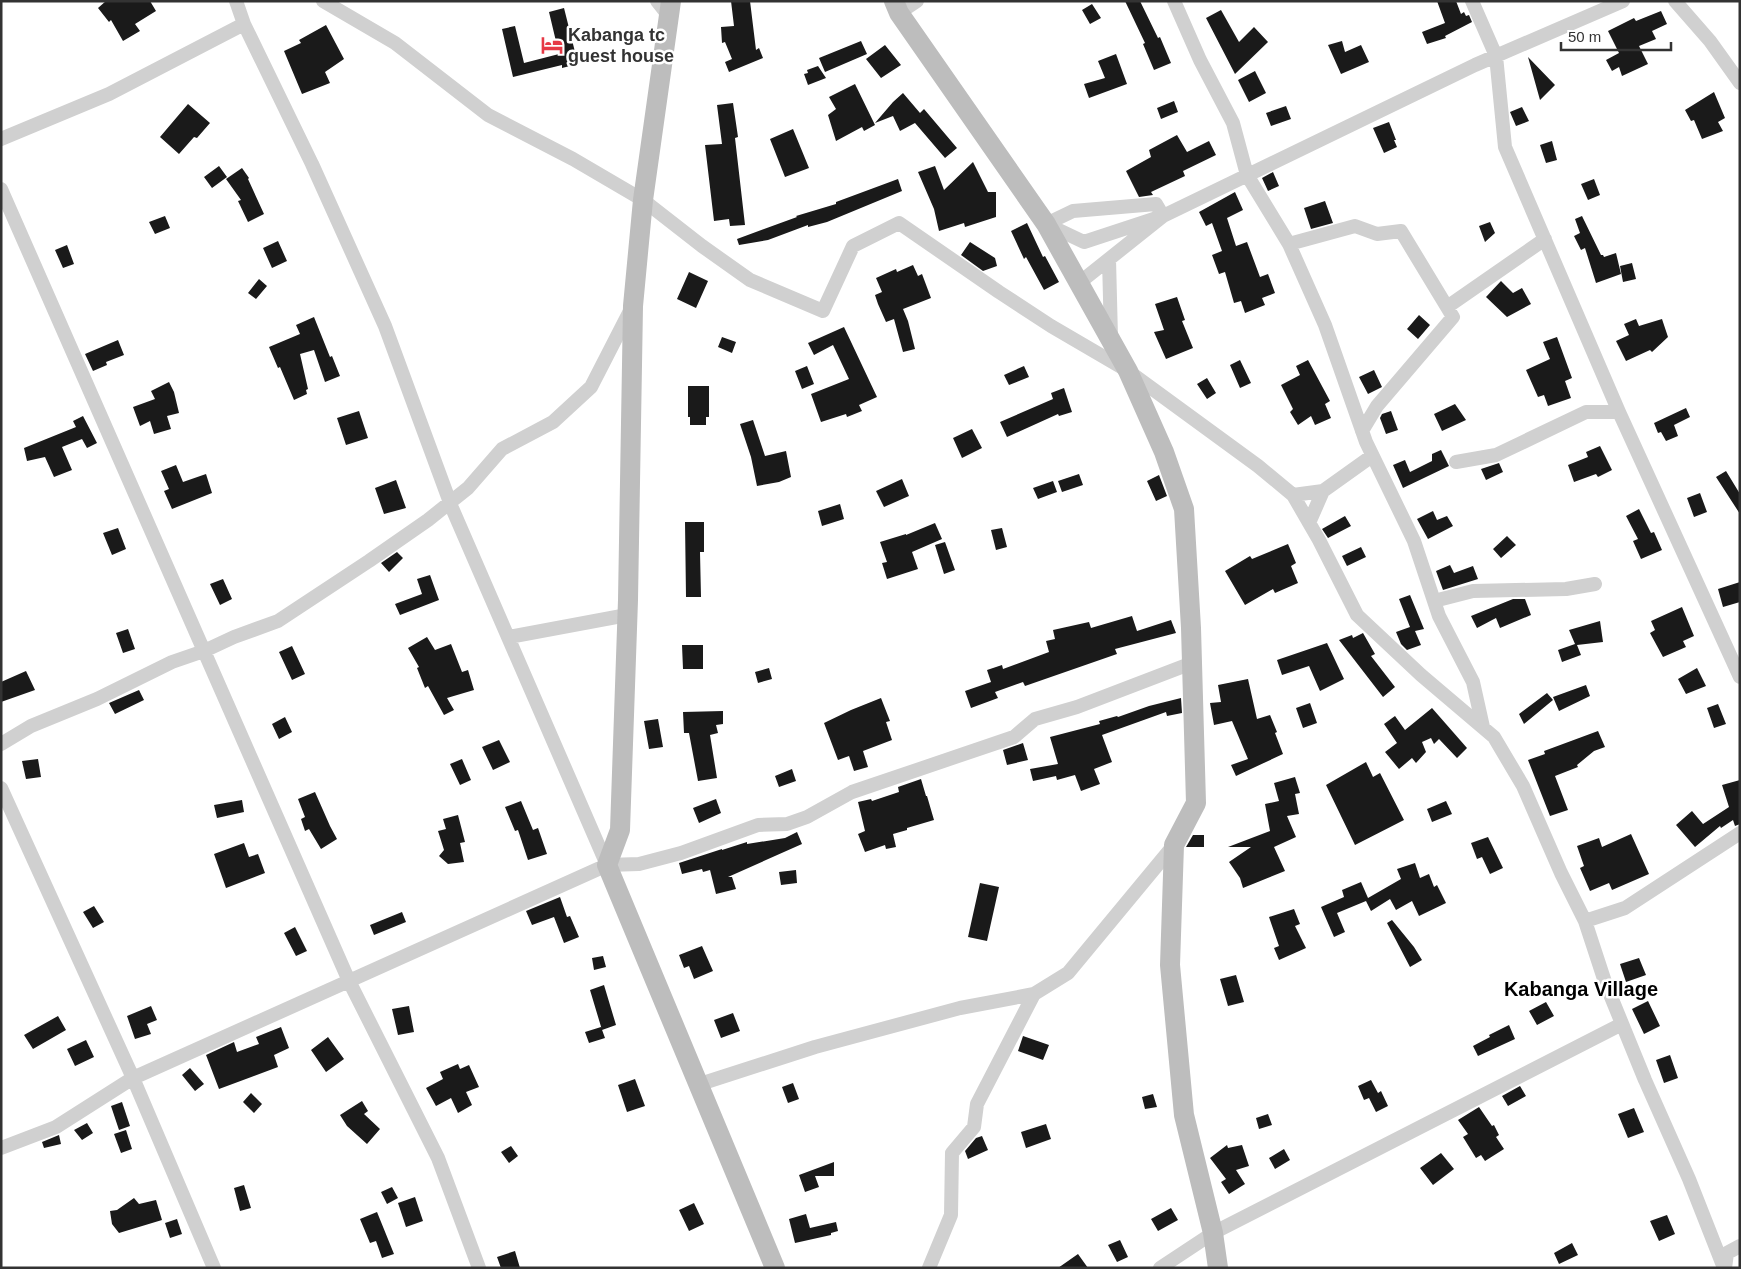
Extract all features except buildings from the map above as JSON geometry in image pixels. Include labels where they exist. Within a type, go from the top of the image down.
[{"type":"street","points":[[236,1],[244,24],[312,164],[385,326],[450,502],[607,865],[775,1268]]},
{"type":"street","points":[[323,1],[395,43],[488,115],[573,159],[643,200],[702,246],[750,280],[823,310],[853,246],[899,223],[1051,326],[1128,370],[1258,466],[1293,495],[1310,523],[1357,615],[1421,675],[1494,737],[1524,786],[1561,873],[1585,921],[1605,982],[1725,1268]]},
{"type":"street","points":[[698,1084],[815,1047],[960,1008],[1034,994],[1068,973],[1174,845],[1196,803],[1192,663],[1184,509],[1164,452],[1128,370],[1046,224],[896,7],[917,1]]},
{"type":"street","points":[[1174,1],[1200,60],[1233,123],[1247,175],[1289,244],[1324,325],[1372,456],[1414,541],[1439,616],[1473,682],[1482,727]]},
{"type":"street","points":[[1472,1],[1496,56],[1505,147],[1619,412],[1740,677]]},
{"type":"street","points":[[1046,224],[1084,242],[1162,216],[1496,56],[1623,1]]},
{"type":"street","points":[[1675,1],[1710,41],[1740,83]]},
{"type":"street","points":[[607,865],[620,830],[627,615],[633,306],[665,6]]},
{"type":"street","points":[[1,139],[109,94],[244,24]]},
{"type":"street","points":[[1,189],[349,981],[438,1158],[479,1268]]},
{"type":"street","points":[[1046,224],[1073,211],[1156,204],[1162,216]]},
{"type":"street","points":[[1078,284],[1162,216]]},
{"type":"street","points":[[1289,244],[1355,226],[1377,234],[1401,231],[1453,317],[1377,406],[1362,431]]},
{"type":"street","points":[[1447,307],[1545,239]]},
{"type":"street","points":[[1109,259],[1111,340]]},
{"type":"street","points":[[1,744],[31,726],[96,699],[172,662],[278,621],[369,562],[468,488],[502,449],[553,422],[591,387],[633,306]]},
{"type":"street","points":[[1456,462],[1496,455],[1586,412],[1619,412]]},
{"type":"street","points":[[1293,495],[1323,491],[1372,456]]},
{"type":"street","points":[[1310,523],[1323,491]]},
{"type":"street","points":[[1434,602],[1473,591],[1566,590],[1595,584]]},
{"type":"street","points":[[508,637],[627,615]]},
{"type":"street","points":[[1,1148],[56,1127],[133,1078],[607,865],[639,864],[681,853],[758,825],[787,824],[807,817],[852,792],[1014,736],[1035,719],[1077,707],[1192,663]]},
{"type":"street","points":[[1,788],[133,1078],[214,1268]]},
{"type":"street","points":[[1585,921],[1625,908],[1740,833]]},
{"type":"street","points":[[1174,845],[1170,966],[1184,1115],[1213,1233],[1218,1268]]},
{"type":"street","points":[[930,1268],[951,1215],[952,1153],[974,1127],[977,1104],[1034,994]]},
{"type":"street","points":[[1160,1268],[1213,1233],[1622,1024]]},
{"type":"street","points":[[1725,1268],[1727,1253],[1740,1246]]},
{"type":"place","name":"Kabanga tc guest house","points":[[552,45]]},
{"type":"district","name":"Kabanga Village","points":[[1581,989]]}]
